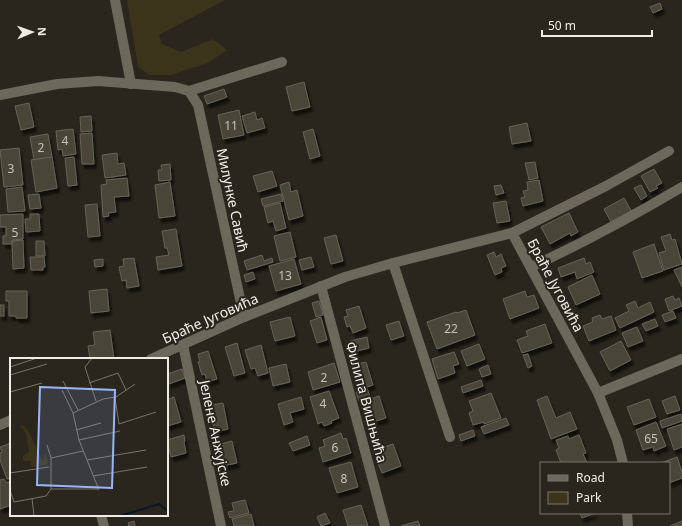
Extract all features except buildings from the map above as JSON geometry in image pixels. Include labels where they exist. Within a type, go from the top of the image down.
[{"type":"street","points":[[115,0],[131,84]]},
{"type":"street","points":[[0,95],[57,84],[98,81],[175,87],[189,91],[282,62]]},
{"type":"street","name":"Милунке Савић","points":[[189,91],[198,106],[244,317]]},
{"type":"street","points":[[512,233],[606,186],[669,151]]},
{"type":"street","points":[[531,267],[579,245],[682,186]]},
{"type":"street","name":"Браће Југовића","points":[[153,358],[244,317],[345,277],[393,263],[512,233],[598,393],[617,440],[623,462]]},
{"type":"street","points":[[393,263],[450,436]]},
{"type":"street","name":"Филипа Вишњића","points":[[321,286],[385,526]]},
{"type":"street","name":"Јелене Анжујске","points":[[183,345],[221,526]]},
{"type":"street","points":[[598,393],[682,359]]},
{"type":"street","points":[[0,425],[10,420]]},
{"type":"street","points":[[625,525],[627,514]]},
{"type":"street","points":[[101,516],[104,526]]},
{"type":"green space","points":[[127,0],[225,0],[159,35],[162,44],[181,52],[213,39],[227,50],[208,63],[171,75],[150,75],[138,67]]}]
